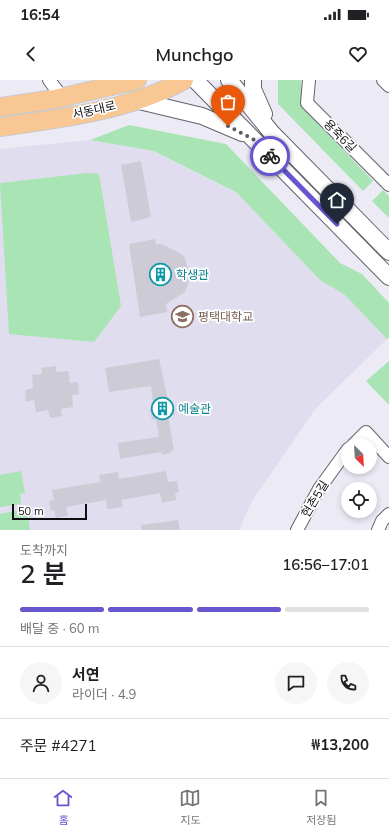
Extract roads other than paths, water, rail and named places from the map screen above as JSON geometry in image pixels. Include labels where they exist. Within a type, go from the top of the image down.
[{"type":"main road","name":"서동대로","points":[[0,127],[52,120],[135,100],[184,80]]},
{"type":"main road","points":[[195,80],[389,277]]},
{"type":"main road","points":[[229,80],[271,132],[389,252]]},
{"type":"main road","points":[[253,80],[253,89],[271,132]]},
{"type":"main road","name":"서동대로","points":[[0,107],[62,97],[128,81]]},
{"type":"main road","points":[[135,100],[202,116],[228,126],[253,139]]},
{"type":"street","points":[[50,80],[62,97]]},
{"type":"street","name":"용죽6길","points":[[309,80],[308,103],[389,185]]},
{"type":"street","points":[[383,80],[389,86]]},
{"type":"street","points":[[360,438],[366,432],[372,438]]},
{"type":"street","points":[[377,444],[389,457]]},
{"type":"street","name":"현촌5길","points":[[297,530],[319,489],[341,459]]},
{"type":"street","points":[[378,530],[382,521],[389,514]]},
{"type":"place","name":"학생관","points":[[161,275]]},
{"type":"place","name":"평택대학교","points":[[183,317]]},
{"type":"place","name":"예술관","points":[[163,409]]}]
